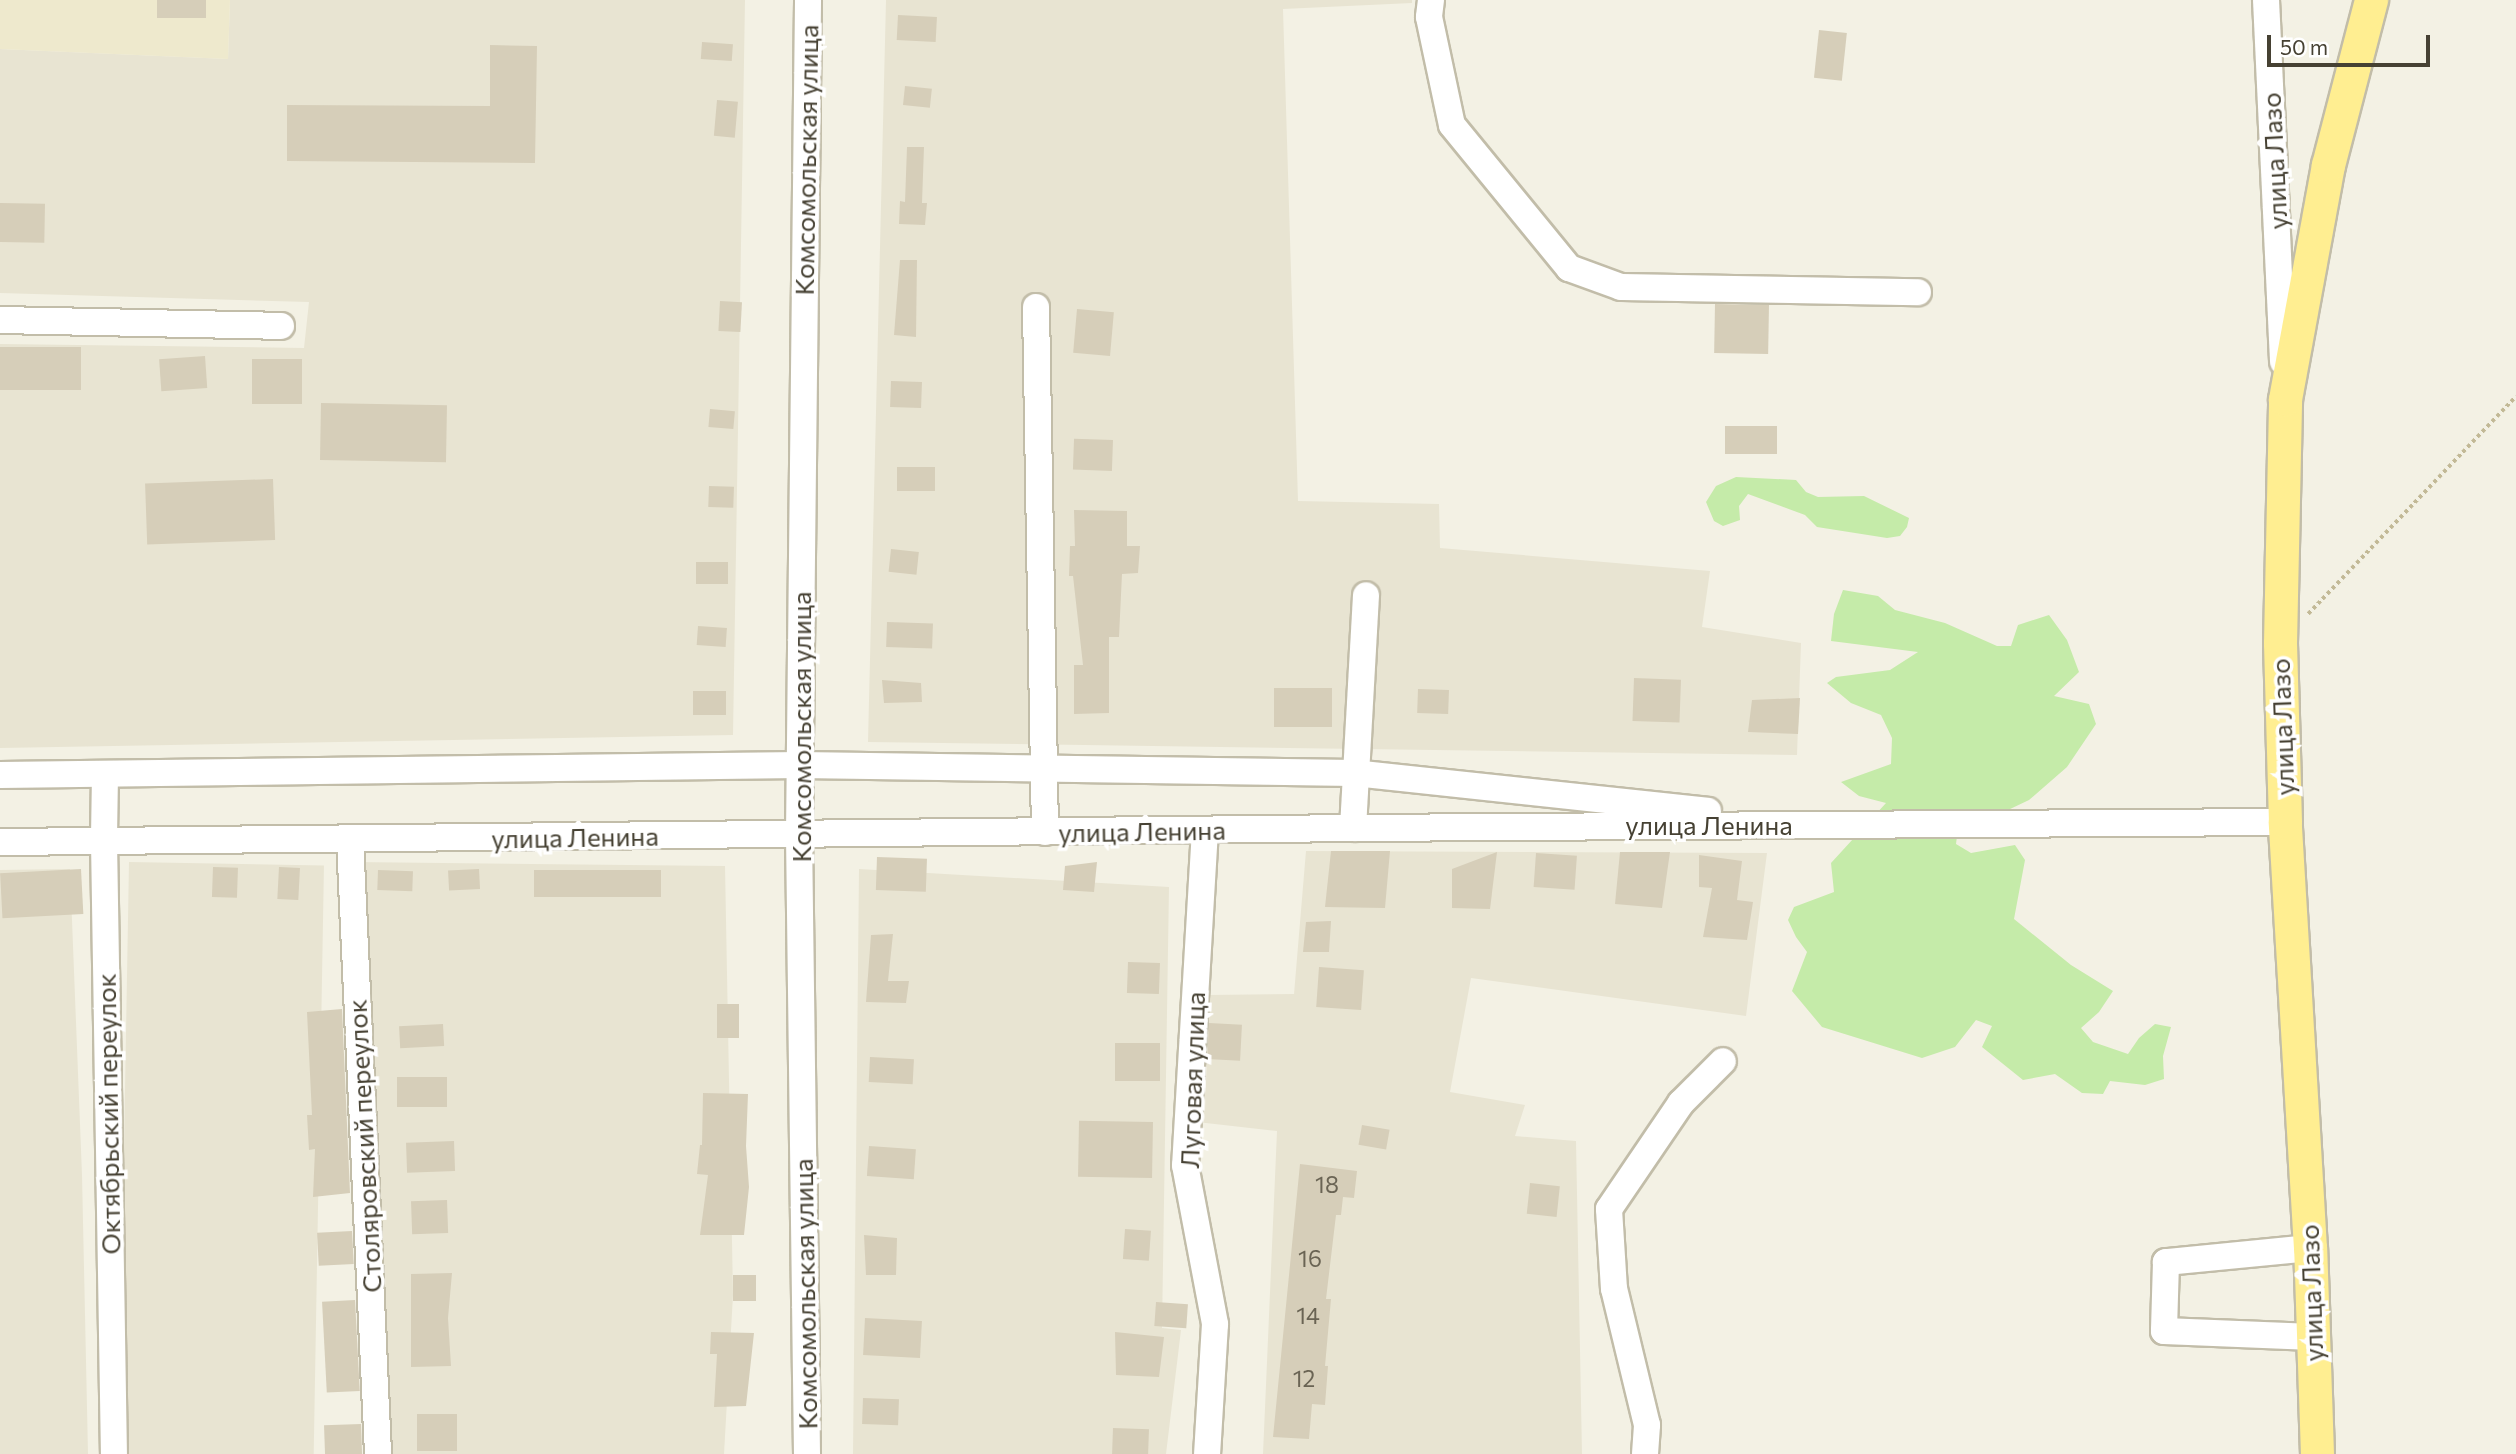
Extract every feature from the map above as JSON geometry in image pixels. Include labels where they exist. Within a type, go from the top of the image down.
[{"type":"main road","points":[[2285,399],[2328,165],[2371,0]]},
{"type":"main road","name":"улица Лазо","points":[[2285,399],[2280,643],[2285,822],[2310,1248],[2316,1454]]},
{"type":"street","name":"Комсомольская улица","points":[[807,1454],[799,834],[808,0]]},
{"type":"street","points":[[1431,0],[1429,17],[1452,125],[1569,268],[1621,287],[1918,292]]},
{"type":"street","name":"улица Лазо","points":[[2266,0],[2285,399]]},
{"type":"street","points":[[1036,307],[1045,832]]},
{"type":"street","points":[[0,320],[281,326]]},
{"type":"street","points":[[1353,828],[1366,595]]},
{"type":"street","points":[[0,775],[800,765],[1354,774],[1835,824]]},
{"type":"street","name":"Октябрьский переулок","points":[[105,774],[114,1454]]},
{"type":"street","name":"улица Ленина","points":[[0,842],[1353,828],[2285,822]]},
{"type":"street","name":"Луговая улица","points":[[1205,831],[1185,1165],[1215,1324],[1207,1454]]},
{"type":"street","name":"Столяровский переулок","points":[[350,839],[378,1454]]},
{"type":"street","points":[[1645,1454],[1647,1425],[1614,1289],[1609,1209],[1681,1103],[1723,1061]]},
{"type":"street","points":[[2310,1248],[2166,1262],[2164,1331],[2313,1337]]},
{"type":"path","points":[[2280,643],[2516,396]]},
{"type":"shaded area","points":[[0,0],[230,0],[228,59],[0,49]]},
{"type":"shaded area","points":[[230,0],[745,0],[733,735],[0,748],[0,344],[304,348],[309,302],[0,293],[0,49],[228,59]]},
{"type":"shaded area","points":[[886,0],[1412,0],[1412,3],[1283,9],[1298,501],[1439,504],[1440,548],[1710,571],[1702,627],[1801,643],[1797,755],[868,742]]},
{"type":"shaded area","points":[[1306,851],[1767,853],[1746,1016],[1471,978],[1450,1092],[1525,1105],[1515,1136],[1576,1141],[1582,1454],[1263,1454],[1277,1131],[1197,1122],[1209,995],[1294,994]]},
{"type":"shaded area","points":[[129,862],[324,865],[314,1454],[119,1454]]},
{"type":"shaded area","points":[[353,862],[725,866],[733,1295],[724,1454],[388,1454]]},
{"type":"shaded area","points":[[70,869],[82,1175],[88,1454],[0,1454],[0,870]]},
{"type":"shaded area","points":[[859,869],[1169,887],[1162,1328],[1181,1330],[1166,1454],[853,1454]]},
{"type":"green space","points":[[1736,477],[1796,480],[1806,492],[1818,497],[1864,496],[1909,518],[1907,527],[1900,536],[1887,538],[1817,527],[1805,515],[1748,494],[1739,506],[1740,520],[1723,526],[1714,521],[1706,502],[1716,486]]},
{"type":"green space","points":[[1843,590],[1878,596],[1895,610],[1945,623],[1997,646],[2011,646],[2018,625],[2049,615],[2067,640],[2079,672],[2054,696],[2089,704],[2096,724],[2067,767],[2029,800],[2008,810],[1960,813],[1956,844],[1971,853],[2015,845],[2025,860],[2014,919],[2071,965],[2113,991],[2099,1012],[2081,1028],[2093,1042],[2128,1054],[2139,1038],[2155,1024],[2171,1027],[2163,1056],[2164,1079],[2145,1085],[2110,1081],[2103,1094],[2082,1093],[2055,1074],[2023,1080],[1982,1047],[1992,1026],[1976,1020],[1955,1047],[1922,1058],[1822,1027],[1792,991],[1807,952],[1788,920],[1794,907],[1834,892],[1831,863],[1886,803],[1859,796],[1841,782],[1891,764],[1892,738],[1881,715],[1851,703],[1827,683],[1836,677],[1890,670],[1918,652],[1831,641],[1834,614]]},
{"type":"building","points":[[157,0],[206,0],[206,18],[157,18]]},
{"type":"building","points":[[898,15],[937,17],[936,42],[897,40]]},
{"type":"building","points":[[1819,30],[1847,33],[1842,81],[1814,78]]},
{"type":"building","points":[[702,42],[733,44],[732,61],[701,59]]},
{"type":"building","points":[[490,45],[537,46],[535,163],[287,161],[287,105],[490,106]]},
{"type":"building","points":[[905,86],[932,89],[930,108],[903,105]]},
{"type":"building","points":[[717,100],[738,102],[735,138],[714,136]]},
{"type":"building","points":[[907,147],[924,147],[922,203],[927,203],[925,225],[899,224],[900,201],[905,202]]},
{"type":"building","points":[[0,203],[45,204],[44,243],[0,242]]},
{"type":"building","points":[[900,260],[917,260],[916,337],[894,335]]},
{"type":"building","points":[[720,301],[742,302],[740,332],[718,331]]},
{"type":"building","points":[[1715,304],[1769,305],[1768,354],[1714,353]]},
{"type":"building","points":[[1077,309],[1114,312],[1110,356],[1073,353]]},
{"type":"building","points":[[0,347],[81,347],[81,390],[0,390]]},
{"type":"building","points":[[205,356],[207,388],[161,391],[159,359]]},
{"type":"building","points":[[252,359],[302,359],[302,404],[252,404]]},
{"type":"building","points":[[891,381],[922,382],[921,408],[890,407]]},
{"type":"building","points":[[321,403],[447,405],[446,462],[320,460]]},
{"type":"building","points":[[710,409],[735,411],[733,429],[708,427]]},
{"type":"building","points":[[1725,426],[1777,426],[1777,454],[1725,454]]},
{"type":"building","points":[[1074,439],[1113,440],[1112,471],[1073,470]]},
{"type":"building","points":[[897,467],[935,467],[935,491],[897,491]]},
{"type":"building","points":[[273,479],[275,540],[147,544],[145,483]]},
{"type":"building","points":[[709,486],[734,487],[733,508],[708,507]]},
{"type":"building","points":[[1074,510],[1127,511],[1127,546],[1140,546],[1138,573],[1122,574],[1119,637],[1109,637],[1109,713],[1074,714],[1074,665],[1083,665],[1073,576],[1069,576],[1070,546],[1075,546]]},
{"type":"building","points":[[891,549],[919,552],[916,575],[889,572]]},
{"type":"building","points":[[696,562],[728,562],[728,584],[696,584]]},
{"type":"building","points":[[887,622],[933,624],[932,649],[886,647]]},
{"type":"building","points":[[698,626],[727,628],[726,647],[697,645]]},
{"type":"building","points":[[1634,678],[1681,680],[1679,723],[1632,721]]},
{"type":"building","points":[[882,680],[921,683],[922,702],[884,703]]},
{"type":"building","points":[[1274,688],[1332,688],[1332,727],[1274,727]]},
{"type":"building","points":[[1418,689],[1449,690],[1448,714],[1417,713]]},
{"type":"building","points":[[693,691],[726,691],[726,715],[693,715]]},
{"type":"building","points":[[1800,698],[1798,734],[1748,732],[1752,700]]},
{"type":"building","points":[[1331,851],[1390,851],[1385,908],[1325,907]]},
{"type":"building","points":[[1497,852],[1490,909],[1452,908],[1452,869]]},
{"type":"building","points":[[1620,852],[1670,852],[1662,908],[1615,904]]},
{"type":"building","points":[[1536,853],[1577,856],[1575,890],[1534,887]]},
{"type":"building","points":[[1699,855],[1742,861],[1737,900],[1753,902],[1747,940],[1703,937],[1712,888],[1699,887]]},
{"type":"building","points":[[877,857],[927,859],[926,892],[876,890]]},
{"type":"building","points":[[1097,862],[1094,892],[1063,890],[1065,866]]},
{"type":"building","points":[[213,867],[238,868],[237,898],[212,897]]},
{"type":"building","points":[[279,867],[300,868],[298,900],[277,899]]},
{"type":"building","points":[[81,869],[83,914],[2,918],[0,873]]},
{"type":"building","points":[[479,869],[480,889],[449,891],[448,871]]},
{"type":"building","points":[[378,870],[413,871],[412,891],[377,890]]},
{"type":"building","points":[[534,870],[661,870],[661,897],[534,897]]},
{"type":"building","points":[[1331,921],[1329,952],[1303,952],[1306,922]]},
{"type":"building","points":[[893,934],[888,981],[909,981],[906,1003],[866,1002],[871,935]]},
{"type":"building","points":[[1128,962],[1160,963],[1159,994],[1127,993]]},
{"type":"building","points":[[1319,967],[1364,970],[1361,1010],[1316,1007]]},
{"type":"building","points":[[717,1004],[739,1004],[739,1038],[717,1038]]},
{"type":"building","points":[[342,1009],[350,1193],[313,1197],[315,1149],[309,1150],[307,1115],[312,1115],[307,1012]]},
{"type":"building","points":[[1209,1023],[1242,1025],[1240,1061],[1207,1059]]},
{"type":"building","points":[[443,1024],[444,1046],[400,1048],[399,1026]]},
{"type":"building","points":[[1115,1043],[1160,1043],[1160,1081],[1115,1081]]},
{"type":"building","points":[[870,1057],[914,1059],[913,1084],[869,1082]]},
{"type":"building","points":[[397,1077],[447,1077],[447,1107],[397,1107]]},
{"type":"building","points":[[703,1093],[748,1094],[746,1146],[749,1187],[744,1235],[700,1235],[708,1175],[697,1174],[702,1145]]},
{"type":"building","points":[[1079,1121],[1153,1122],[1152,1178],[1078,1177]]},
{"type":"building","points":[[1362,1125],[1390,1130],[1386,1150],[1359,1145]]},
{"type":"building","points":[[454,1141],[455,1171],[407,1173],[406,1143]]},
{"type":"building","points":[[869,1146],[916,1149],[914,1179],[867,1176]]},
{"type":"building","points":[[1300,1164],[1357,1171],[1354,1198],[1343,1197],[1341,1215],[1336,1215],[1326,1299],[1331,1299],[1325,1366],[1328,1366],[1325,1405],[1312,1404],[1309,1439],[1273,1437]]},
{"type":"building","points":[[1530,1183],[1560,1186],[1557,1217],[1527,1214]]},
{"type":"building","points":[[447,1200],[448,1233],[412,1234],[411,1201]]},
{"type":"building","points":[[1125,1229],[1151,1231],[1149,1261],[1123,1259]]},
{"type":"building","points":[[352,1231],[354,1264],[319,1266],[317,1233]]},
{"type":"building","points":[[864,1235],[897,1238],[896,1275],[866,1275]]},
{"type":"building","points":[[452,1273],[448,1318],[451,1366],[411,1367],[411,1274]]},
{"type":"building","points":[[733,1275],[756,1275],[756,1301],[733,1301]]},
{"type":"building","points":[[355,1300],[360,1391],[327,1393],[322,1302]]},
{"type":"building","points":[[1156,1302],[1188,1304],[1186,1328],[1154,1326]]},
{"type":"building","points":[[865,1318],[922,1321],[920,1358],[863,1355]]},
{"type":"building","points":[[711,1332],[754,1333],[746,1406],[714,1407],[717,1354],[710,1354]]},
{"type":"building","points":[[1115,1332],[1164,1337],[1159,1377],[1116,1375]]},
{"type":"building","points":[[863,1398],[899,1399],[898,1425],[862,1424]]},
{"type":"building","points":[[417,1414],[457,1414],[457,1451],[417,1451]]},
{"type":"building","points":[[361,1424],[362,1454],[325,1454],[324,1425]]},
{"type":"building","points":[[1113,1428],[1149,1429],[1148,1454],[1112,1454]]}]
